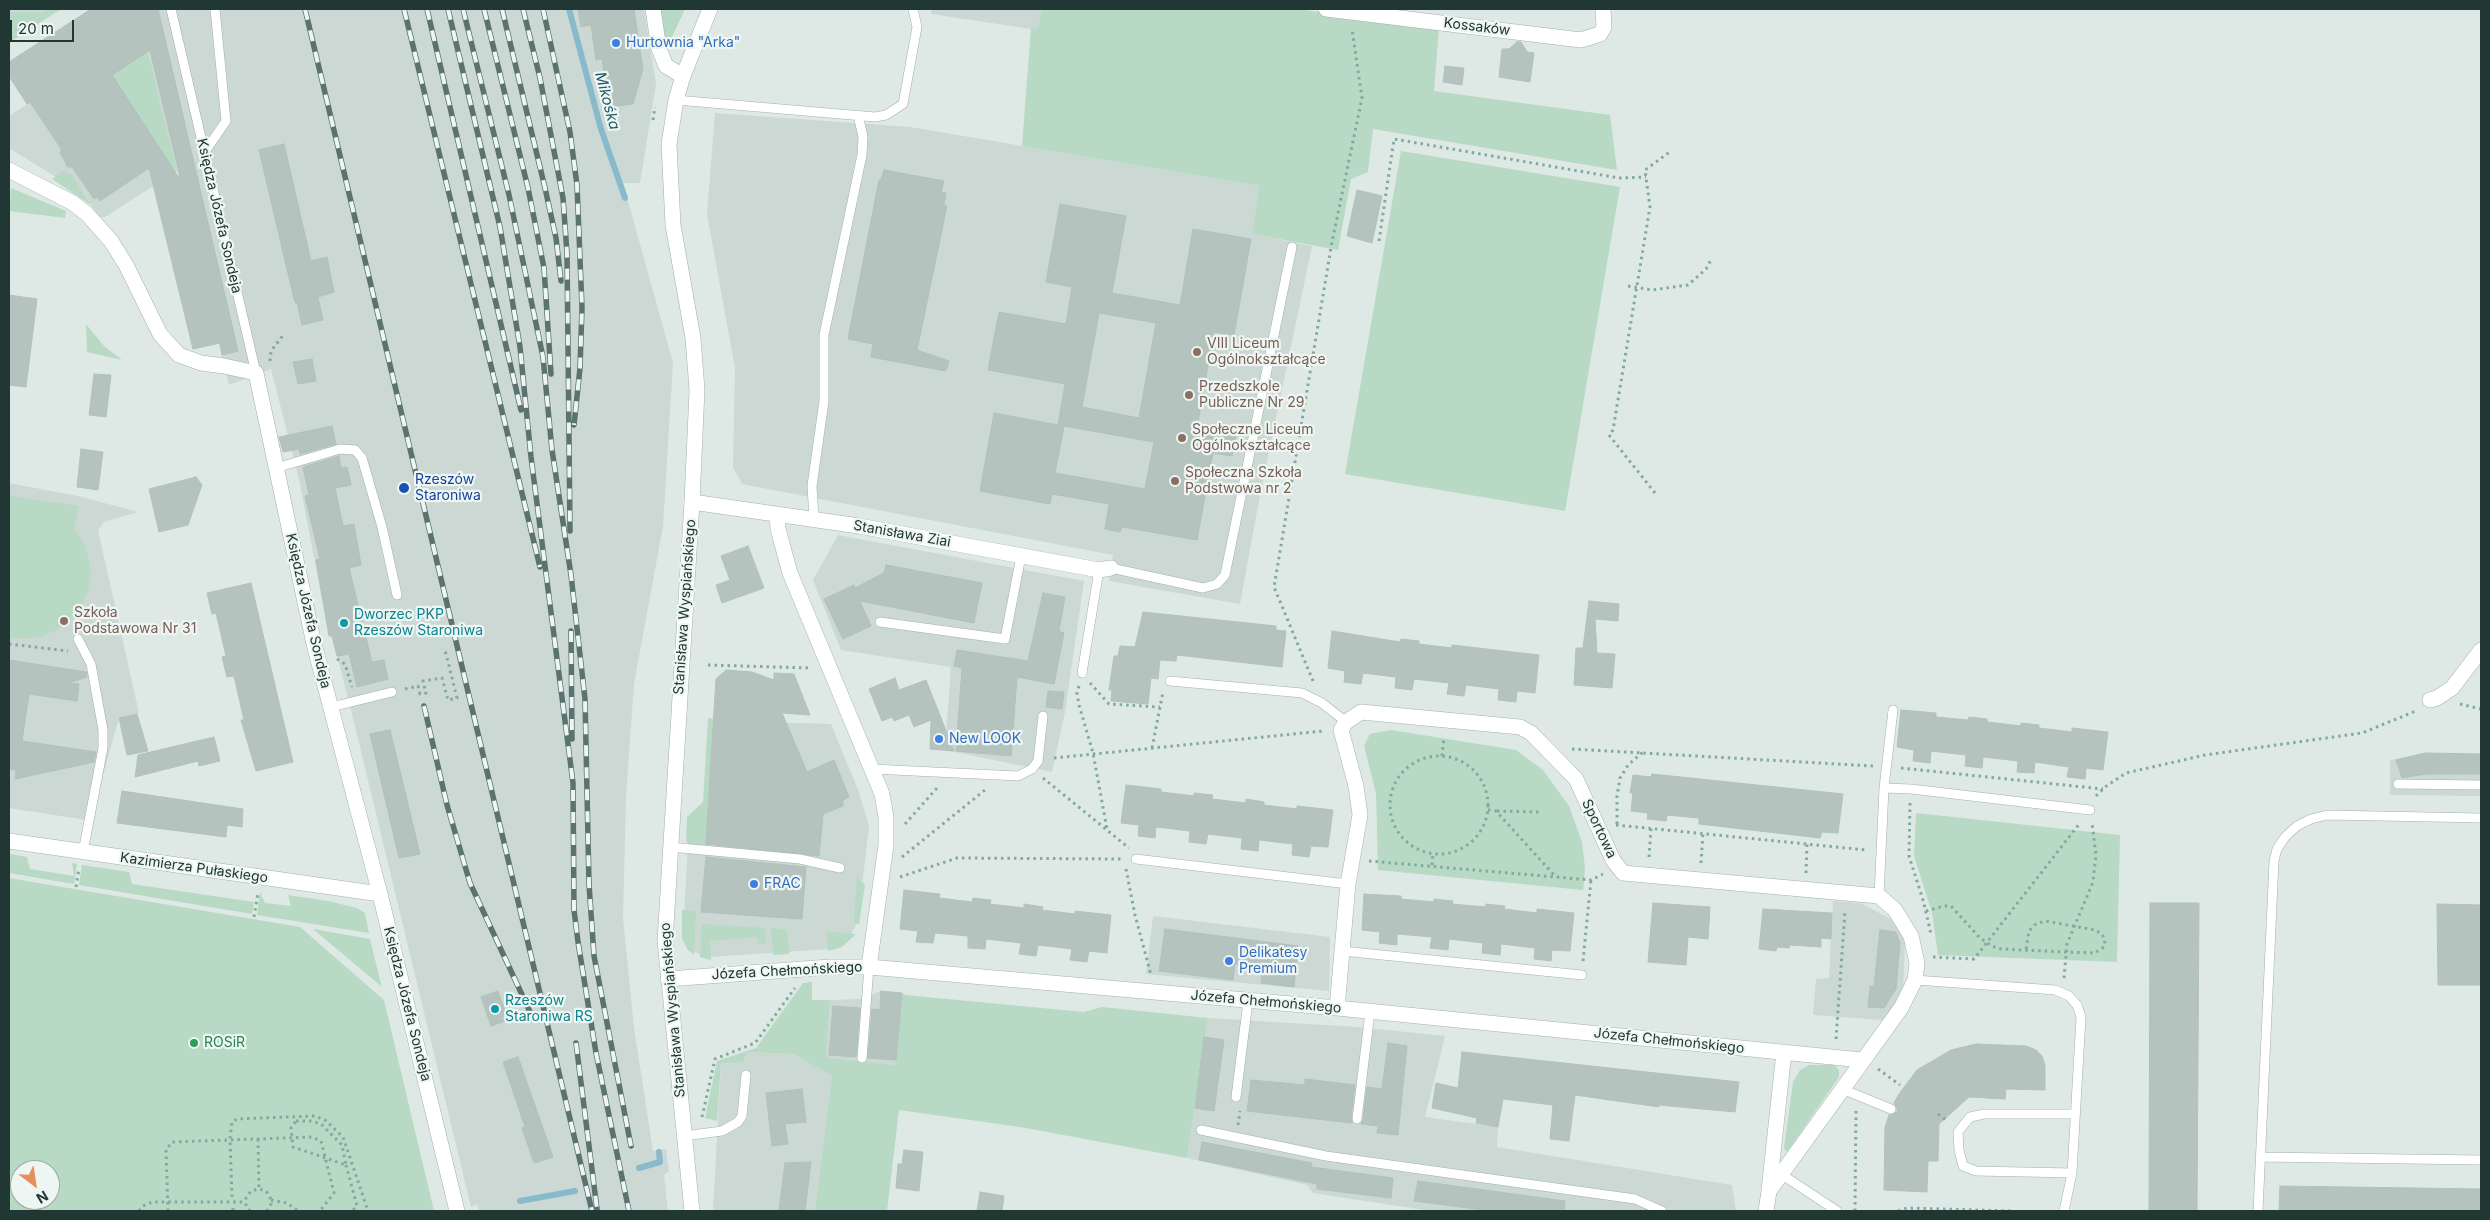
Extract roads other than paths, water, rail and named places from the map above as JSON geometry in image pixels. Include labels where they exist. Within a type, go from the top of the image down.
[{"type":"street","points":[[653,9],[659,49],[666,66],[683,76]]},
{"type":"street","name":"Stanisława Wyspiańskiego","points":[[692,1211],[691,1135],[668,979],[665,941],[692,502],[697,390],[693,338],[673,225],[669,182],[670,144],[676,100],[683,76],[710,9]]},
{"type":"street","name":"Kossaków","points":[[1326,9],[1581,40],[1600,34],[1604,27],[1603,9]]},
{"type":"street","points":[[9,170],[73,203],[111,241],[126,265],[160,334],[179,355],[201,363],[256,373]]},
{"type":"street","name":"Księdza Józefa Sondeja","points":[[256,373],[314,644],[380,894],[456,1211]]},
{"type":"street","name":"Stanisława Ziai","points":[[692,502],[814,519],[1105,569]]},
{"type":"street","points":[[777,514],[778,529],[790,573],[882,794],[886,817],[886,845],[869,967]]},
{"type":"street","points":[[2430,700],[2437,698],[2452,688],[2481,650]]},
{"type":"street","name":"Sportowa","points":[[1344,726],[1361,712],[1520,727],[1531,733],[1556,756],[1576,779],[1618,868],[1623,873],[1880,896]]},
{"type":"street","points":[[1337,1008],[1348,884],[1360,815],[1344,726]]},
{"type":"street","name":"Kazimierza Pułaskiego","points":[[9,841],[81,858],[380,894]]},
{"type":"street","points":[[1769,1191],[1911,992],[1917,963],[1911,936],[1895,910],[1880,896]]},
{"type":"street","name":"Józefa Chełmońskiego","points":[[668,979],[830,966],[869,967],[1337,1008],[1862,1060]]},
{"type":"street","points":[[1766,1211],[1784,1052]]},
{"type":"lane","name":"Księdza Józefa Sondeja","points":[[171,9],[256,373]]},
{"type":"lane","points":[[204,153],[226,121],[215,9]]},
{"type":"lane","points":[[676,100],[858,115],[886,115],[903,104],[917,27],[914,9]]},
{"type":"lane","points":[[814,519],[812,486],[824,401],[824,335],[862,155],[863,137],[858,115]]},
{"type":"lane","points":[[1082,673],[1105,569],[1203,588],[1217,584],[1225,575],[1292,248]]},
{"type":"lane","points":[[276,468],[340,448],[355,450],[362,458],[382,527],[397,595]]},
{"type":"lane","points":[[880,622],[1005,639],[1021,556]]},
{"type":"lane","points":[[78,639],[92,674],[103,730],[104,748],[81,858]]},
{"type":"lane","points":[[1170,681],[1302,693],[1322,703],[1344,726]]},
{"type":"lane","points":[[331,707],[392,692]]},
{"type":"lane","points":[[1880,896],[1884,788],[1893,710]]},
{"type":"lane","points":[[872,769],[1018,776],[1032,769],[1038,761],[1043,716]]},
{"type":"lane","points":[[2398,784],[2481,785]]},
{"type":"lane","points":[[1884,788],[1911,789],[2090,810]]},
{"type":"lane","points":[[2258,1211],[2274,861],[2277,849],[2285,837],[2297,826],[2311,819],[2327,815],[2481,818]]},
{"type":"lane","points":[[670,847],[800,859],[840,868]]},
{"type":"lane","points":[[1132,860],[1348,884]]},
{"type":"lane","points":[[1342,951],[1582,975]]},
{"type":"lane","points":[[862,1058],[869,967]]},
{"type":"lane","points":[[1915,980],[2055,990],[2064,994],[2077,1005],[2081,1017],[2072,1173],[2064,1211]]},
{"type":"lane","points":[[1236,1097],[1248,1000]]},
{"type":"lane","points":[[1357,1119],[1370,1012]]},
{"type":"lane","points":[[691,1135],[722,1131],[738,1122],[742,1116],[746,1075]]},
{"type":"lane","points":[[1842,1089],[1891,1109]]},
{"type":"lane","points":[[2072,1173],[1976,1171],[1964,1166],[1959,1150],[1958,1132],[1970,1117],[1984,1114],[2075,1114]]},
{"type":"lane","points":[[1201,1130],[1326,1156],[1635,1199],[1662,1211]]},
{"type":"lane","points":[[2261,1157],[2481,1160]]},
{"type":"lane","points":[[1781,1174],[1837,1211]]},
{"type":"waterway","name":"Mikośka","points":[[569,9],[601,129],[625,198]]},
{"type":"waterway","name":"Mikośka","points":[[639,1168],[660,1162],[659,1152]]},
{"type":"waterway","name":"Mikośka","points":[[520,1201],[575,1191]]},
{"type":"railway","points":[[305,9],[592,1211]]},
{"type":"railway","points":[[404,9],[540,567]]},
{"type":"railway","points":[[427,9],[521,410]]},
{"type":"railway","points":[[448,9],[500,227],[520,347],[531,457],[573,783],[574,910],[578,942],[596,1053],[629,1211]]},
{"type":"railway","points":[[463,9],[509,195],[543,357],[552,450],[571,575],[585,699],[589,884],[594,956],[631,1146]]},
{"type":"railway","points":[[484,9],[528,188],[544,268],[551,374]]},
{"type":"railway","points":[[502,9],[556,238],[561,281]]},
{"type":"railway","points":[[523,9],[540,78],[563,198],[567,253],[570,531]]},
{"type":"railway","points":[[543,9],[570,132],[577,185],[582,308],[580,368],[574,425]]},
{"type":"railway","points":[[571,631],[572,739]]},
{"type":"railway","points":[[424,706],[447,805],[470,883],[531,1014]]},
{"type":"railway","points":[[576,1043],[597,1209]]},
{"type":"place","name":"Hurtownia \"Arka\"","points":[[616,43]]},
{"type":"place","name":"VIII Liceum Ogólnokształcące","points":[[1197,352]]},
{"type":"place","name":"Przedszkole Publiczne Nr 29","points":[[1189,395]]},
{"type":"place","name":"Społeczne Liceum Ogólnokształcące","points":[[1182,438]]},
{"type":"place","name":"Społeczna Szkoła Podstwowa nr 2","points":[[1175,481]]},
{"type":"place","name":"Rzeszów Staroniwa","points":[[404,488]]},
{"type":"place","name":"Szkoła Podstawowa Nr 31","points":[[64,621]]},
{"type":"place","name":"Dworzec PKP Rzeszów Staroniwa","points":[[344,623]]},
{"type":"place","name":"New LOOK","points":[[939,739]]},
{"type":"place","name":"FRAC","points":[[754,884]]},
{"type":"place","name":"Delikatesy Premium","points":[[1229,961]]},
{"type":"place","name":"Rzeszów Staroniwa RS","points":[[495,1009]]},
{"type":"place","name":"ROSiR","points":[[194,1043]]}]
